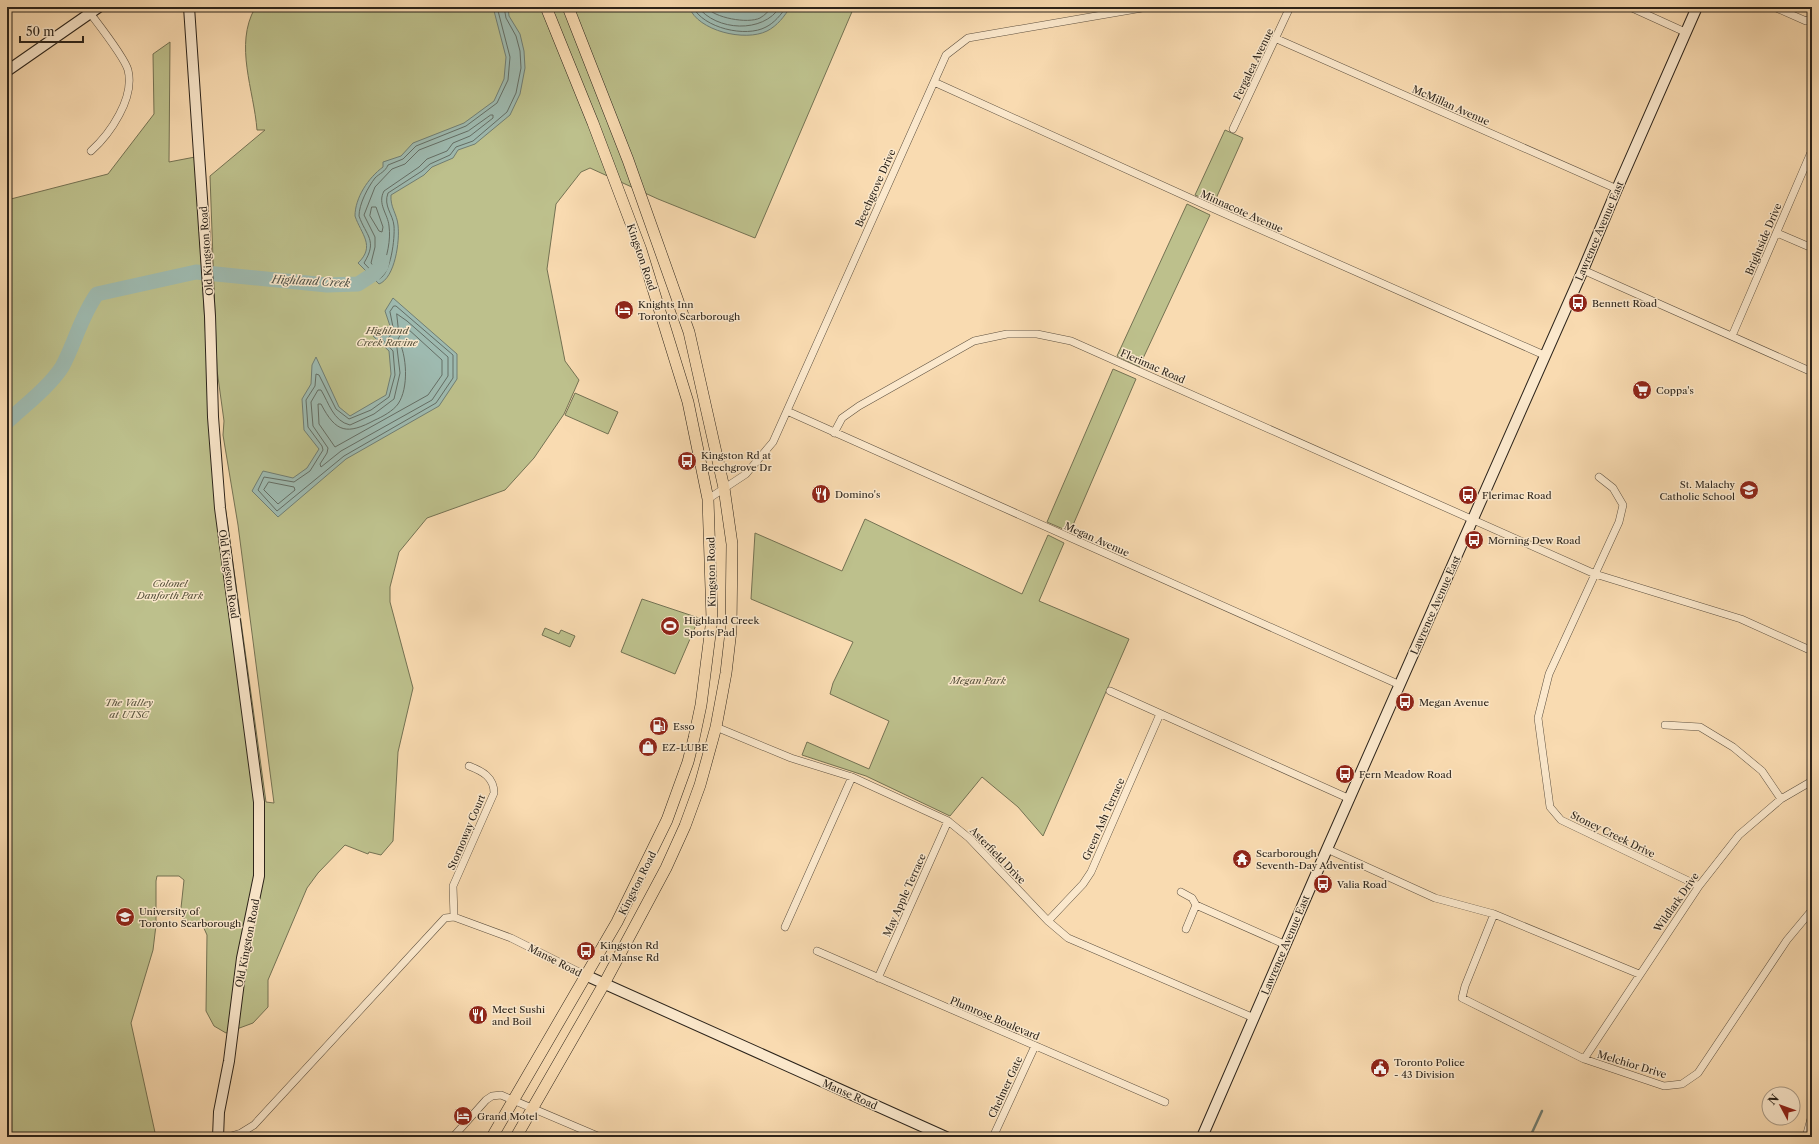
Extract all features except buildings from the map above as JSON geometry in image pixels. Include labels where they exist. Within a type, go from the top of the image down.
[{"type":"main road","name":"Kingston Road","points":[[492,1137],[617,922],[656,846],[680,786],[694,738],[701,705],[712,619],[708,499],[685,395],[640,250],[593,123],[546,7]]},
{"type":"main road","name":"Kingston Road","points":[[516,1137],[604,984],[666,868],[685,826],[700,785],[716,727],[726,673],[731,624],[732,544],[724,488],[689,332],[628,160],[568,7]]},
{"type":"street","points":[[7,71],[99,7]]},
{"type":"street","name":"Old Kingston Road","points":[[189,7],[210,316],[213,417],[220,508],[259,802],[259,876],[242,958],[228,1061],[219,1112],[218,1137]]},
{"type":"street","name":"Beechgrove Drive","points":[[708,499],[746,474],[773,442],[946,55],[968,38],[1148,7]]},
{"type":"street","name":"Fergalea Avenue","points":[[1233,129],[1277,39],[1290,7]]},
{"type":"street","points":[[1630,7],[1685,32]]},
{"type":"street","name":"Lawrence Avenue East","points":[[1202,1137],[1286,945],[1326,849],[1350,799],[1697,7]]},
{"type":"street","points":[[1774,7],[1806,21],[1812,18]]},
{"type":"street","points":[[90,13],[126,66],[129,83],[123,106],[100,143],[91,151]]},
{"type":"street","name":"McMillan Avenue","points":[[1277,39],[1617,189]]},
{"type":"street","name":"Minnacote Avenue","points":[[934,82],[1203,204],[1544,355]]},
{"type":"street","name":"Brightside Drive","points":[[1732,336],[1812,150]]},
{"type":"street","points":[[1777,233],[1812,248]]},
{"type":"street","points":[[1583,270],[1812,372]]},
{"type":"street","name":"Flerimac Road","points":[[834,433],[842,418],[858,406],[974,341],[1007,334],[1037,334],[1071,341],[1121,362],[1472,520]]},
{"type":"street","name":"Megan Avenue","points":[[787,411],[1400,685]]},
{"type":"street","name":"Stoney Creek Drive","points":[[1599,477],[1613,488],[1623,505],[1619,522],[1549,674],[1538,718],[1550,807],[1561,820],[1699,886]]},
{"type":"street","points":[[1472,520],[1595,574],[1741,619],[1812,651]]},
{"type":"street","points":[[1110,691],[1350,799]]},
{"type":"street","name":"Green Ash Terrace","points":[[1048,921],[1083,884],[1091,872],[1160,714]]},
{"type":"street","points":[[1665,725],[1700,727],[1733,746],[1762,771],[1781,800]]},
{"type":"street","name":"Asterfield Drive","points":[[716,727],[791,758],[852,777],[948,821],[969,838],[1048,921],[1068,938],[1254,1018]]},
{"type":"street","name":"Stornoway Court","points":[[454,917],[453,886],[494,793],[492,782],[488,776],[469,766]]},
{"type":"street","points":[[785,927],[852,777]]},
{"type":"street","name":"Wildlark Drive","points":[[1584,1059],[1639,974],[1699,886],[1739,835],[1781,800],[1812,782]]},
{"type":"street","name":"May Apple Terrace","points":[[878,978],[948,821]]},
{"type":"street","points":[[1326,849],[1435,898],[1494,914],[1639,974]]},
{"type":"street","points":[[1181,892],[1192,898],[1196,905],[1286,945]]},
{"type":"street","points":[[1186,929],[1196,905]]},
{"type":"street","name":"Melchior Drive","points":[[1494,914],[1465,986],[1462,998],[1584,1059],[1664,1086],[1682,1084],[1698,1073],[1786,940],[1812,910]]},
{"type":"street","points":[[228,1137],[241,1133],[254,1125],[445,918],[454,917]]},
{"type":"street","name":"Manse Road","points":[[454,917],[512,938],[604,984],[946,1137]]},
{"type":"street","name":"Plumrose Boulevard","points":[[817,951],[1165,1102]]},
{"type":"street","name":"Chelmer Gate","points":[[993,1137],[1035,1046]]},
{"type":"street","points":[[453,1137],[492,1096],[500,1095],[600,1137]]},
{"type":"street","points":[[1806,1137],[1812,1114]]},
{"type":"green space","points":[[854,7],[755,238],[658,199],[590,168],[581,172],[556,204],[547,269],[565,361],[579,380],[564,414],[534,458],[505,490],[427,518],[399,552],[390,587],[390,602],[413,688],[398,752],[393,841],[381,855],[369,852],[368,854],[345,845],[318,873],[307,888],[268,980],[268,1007],[253,1023],[226,1033],[214,1026],[206,1011],[207,935],[202,924],[185,923],[181,908],[184,880],[179,876],[157,876],[156,925],[153,950],[131,1023],[156,1137],[7,1137],[7,200],[108,174],[154,114],[153,54],[170,42],[169,162],[195,157],[209,390],[266,802],[274,803],[238,525],[223,435],[224,421],[217,370],[210,176],[265,130],[257,130],[247,68],[246,37],[249,22],[255,8]]},
{"type":"green space","points":[[1225,130],[1243,138],[1214,203],[1195,195]]},
{"type":"green space","points":[[1187,204],[1210,215],[1139,367],[1117,356]]},
{"type":"green space","points":[[1113,369],[1136,379],[1070,532],[1047,522]]},
{"type":"green space","points":[[575,393],[618,412],[608,434],[565,415]]},
{"type":"green space","name":"Megan Park","points":[[865,519],[1022,594],[1048,535],[1064,543],[1039,601],[1129,639],[1043,836],[1018,807],[982,777],[950,816],[866,776],[802,755],[807,742],[869,769],[889,721],[830,694],[833,683],[853,642],[751,599],[755,533],[842,571]]},
{"type":"green space","points":[[642,599],[699,618],[675,674],[621,652]]},
{"type":"green space","points":[[545,628],[559,634],[561,630],[575,636],[570,647],[542,635]]},
{"type":"water","points":[[493,7],[508,7],[509,16],[520,34],[524,51],[525,68],[520,94],[510,115],[475,144],[458,150],[453,158],[432,167],[424,175],[391,195],[398,225],[397,249],[393,267],[389,274],[379,284],[358,263],[366,251],[367,245],[355,216],[357,202],[363,189],[372,177],[383,167],[383,162],[401,156],[413,143],[464,123],[494,101],[504,79],[506,57]]},
{"type":"water","points":[[689,7],[790,7],[786,14],[771,29],[758,34],[735,35],[712,28],[702,22],[694,15]]},
{"type":"water","points":[[393,298],[457,354],[457,379],[439,406],[346,459],[278,517],[252,491],[263,471],[293,478],[307,468],[319,449],[304,430],[302,399],[311,384],[312,365],[316,357],[339,407],[350,416],[386,395],[391,374],[389,351],[373,336],[390,326],[385,311]]},
{"type":"waterway","name":"Highland Creek","points":[[7,422],[44,389],[62,367],[71,349],[82,320],[97,294],[196,272],[327,285],[358,284],[375,273],[381,266],[382,261]]},
{"type":"waterway","points":[[1530,1137],[1542,1111]]},
{"type":"place","name":"Bennett Road","points":[[1578,303]]},
{"type":"place","name":"Knights Inn Toronto Scarborough","points":[[624,310]]},
{"type":"place","name":"Coppa's","points":[[1642,390]]},
{"type":"place","name":"Kingston Rd at Beechgrove Dr","points":[[687,461]]},
{"type":"place","name":"St. Malachy Catholic School","points":[[1749,490]]},
{"type":"place","name":"Domino's","points":[[821,494]]},
{"type":"place","name":"Flerimac Road","points":[[1468,495]]},
{"type":"place","name":"Morning Dew Road","points":[[1474,540]]},
{"type":"place","name":"Highland Creek Sports Pad","points":[[670,626]]},
{"type":"place","name":"Megan Avenue","points":[[1405,702]]},
{"type":"place","name":"Esso","points":[[659,726]]},
{"type":"place","name":"EZ-LUBE","points":[[648,747]]},
{"type":"place","name":"Fern Meadow Road","points":[[1345,774]]},
{"type":"place","name":"Scarborough Seventh-Day Adventist","points":[[1242,859]]},
{"type":"place","name":"Valia Road","points":[[1323,884]]},
{"type":"place","name":"University of Toronto Scarborough","points":[[125,917]]},
{"type":"place","name":"Kingston Rd at Manse Rd","points":[[586,951]]},
{"type":"place","name":"Meet Sushi and Boil","points":[[478,1015]]},
{"type":"place","name":"Toronto Police - 43 Division","points":[[1380,1068]]},
{"type":"place","name":"Grand Motel","points":[[463,1116]]},
{"type":"park label","name":"Highland Creek Ravine","points":[[387,336]]},
{"type":"park label","name":"Colonel Danforth Park","points":[[170,588]]},
{"type":"park label","name":"The Valley at UTSC","points":[[129,708]]}]
